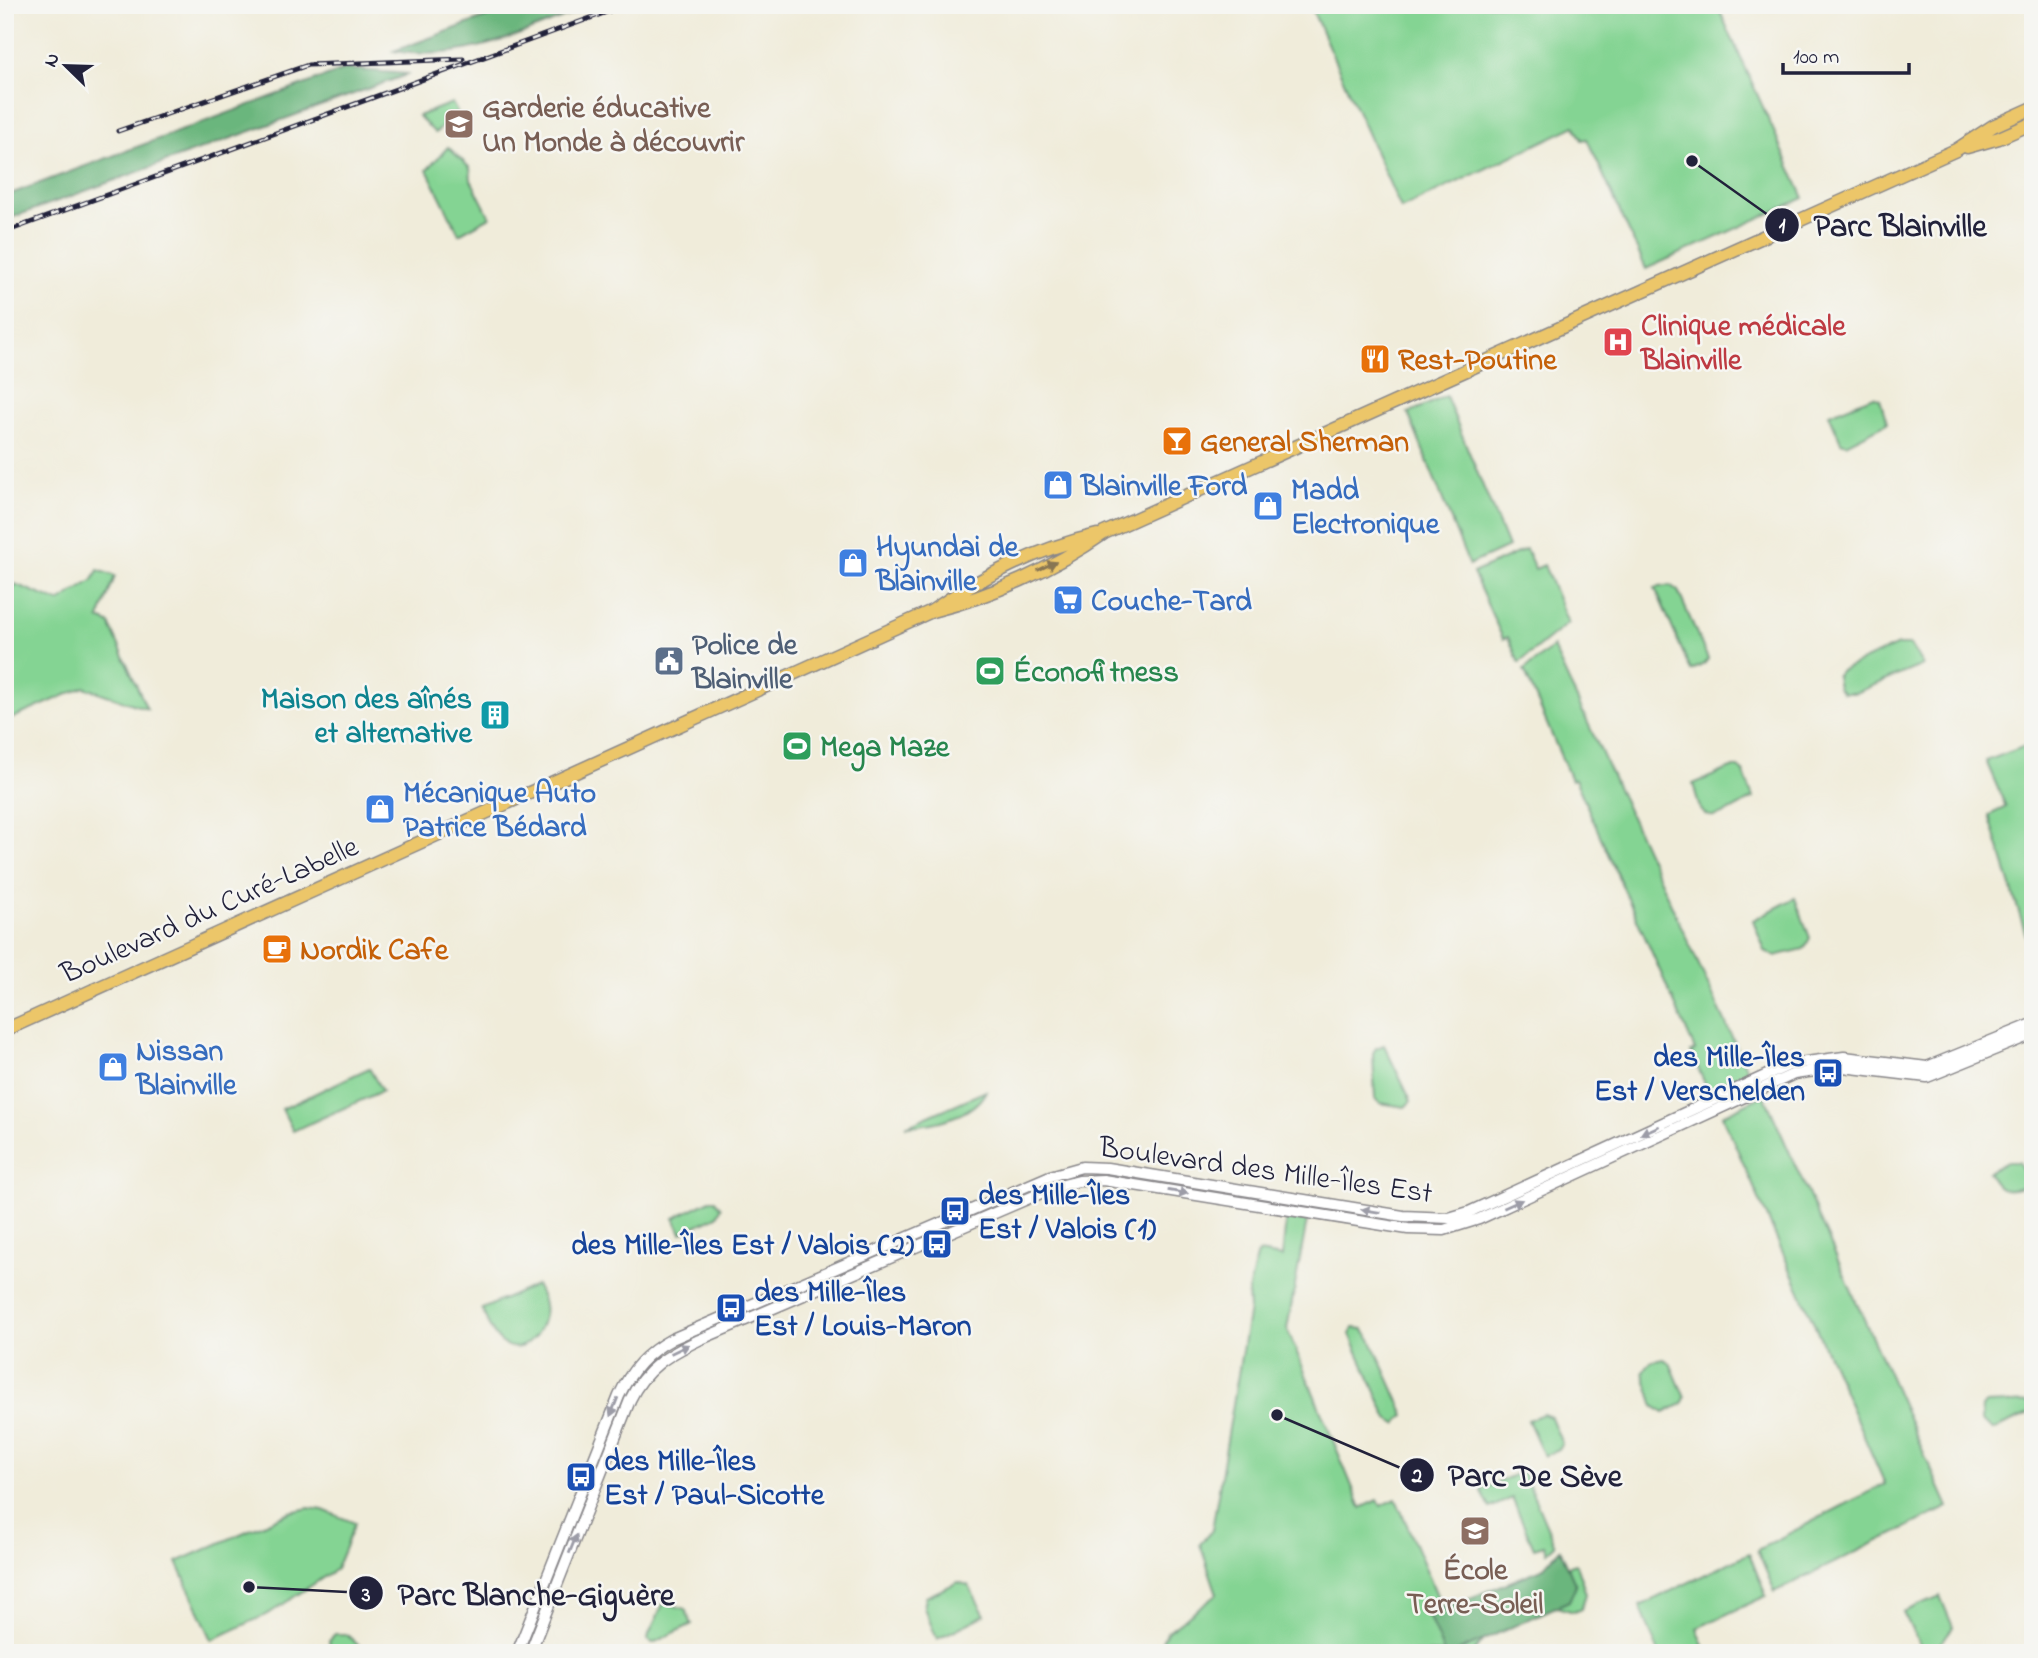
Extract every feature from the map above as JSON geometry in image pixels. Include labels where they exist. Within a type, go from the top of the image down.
[{"type":"main road","name":"Boulevard du Curé-Labelle","points":[[1956,150],[1993,126],[2033,108]]},
{"type":"main road","name":"Boulevard du Curé-Labelle","points":[[5,1030],[932,611],[962,590],[1015,565],[1068,542],[1104,533],[1956,150],[1999,138],[2033,123]]},
{"type":"street","name":"Boulevard des Mille-Îles Est","points":[[517,1653],[619,1396],[630,1373],[644,1357],[672,1339],[1040,1180],[1069,1170],[1100,1167],[1403,1216],[1449,1219],[1791,1064],[1836,1057],[1927,1067],[2033,1024]]},
{"type":"street","name":"Boulevard des Mille-Îles Est","points":[[530,1653],[631,1400],[643,1377],[657,1363],[699,1340],[1055,1187],[1079,1181],[1103,1180],[1408,1229],[1444,1230],[1488,1215],[1794,1074],[1843,1067],[1927,1077],[2033,1034]]},
{"type":"green space","points":[[511,5],[596,5],[522,34],[472,48],[420,54],[394,51],[511,8]]},
{"type":"green space","points":[[1310,5],[1717,5],[1804,198],[1646,269],[1587,139],[1582,140],[1575,126],[1401,209]]},
{"type":"green space","points":[[346,69],[409,74],[5,220],[5,196]]},
{"type":"green space","points":[[452,103],[458,114],[435,133],[418,116]]},
{"type":"green space","points":[[448,147],[470,168],[471,180],[490,217],[459,234],[427,170]]},
{"type":"green space","points":[[1446,396],[1508,547],[1469,565],[1408,413]]},
{"type":"green space","points":[[1873,396],[1880,399],[1887,423],[1846,444],[1841,442],[1829,414]]},
{"type":"green space","points":[[1526,549],[1535,569],[1544,565],[1568,623],[1519,663],[1508,637],[1503,639],[1473,573]]},
{"type":"green space","points":[[98,570],[115,576],[99,619],[109,623],[147,709],[84,687],[6,721],[5,613],[15,584],[59,602],[93,580]]},
{"type":"green space","points":[[1670,585],[1678,591],[1708,659],[1691,671],[1655,588]]},
{"type":"green space","points":[[1898,645],[1910,645],[1923,665],[1855,693],[1843,693],[1838,688],[1836,676],[1840,671]]},
{"type":"green space","points":[[1553,647],[1749,1074],[1709,1093],[1691,1052],[1695,1050],[1575,779],[1571,780],[1524,670]]},
{"type":"green space","points":[[2033,743],[2033,958],[1989,815],[2006,807],[1986,761]]},
{"type":"green space","points":[[1731,768],[1738,768],[1744,773],[1753,798],[1720,815],[1707,815],[1699,805],[1693,784]]},
{"type":"green space","points":[[1795,898],[1810,938],[1804,949],[1775,956],[1765,951],[1753,920]]},
{"type":"green space","points":[[1384,1045],[1411,1101],[1405,1107],[1380,1103],[1375,1099],[1373,1053],[1376,1048]]},
{"type":"green space","points":[[369,1068],[382,1091],[293,1131],[282,1109]]},
{"type":"green space","points":[[986,1091],[972,1107],[951,1118],[906,1126]]},
{"type":"green space","points":[[1764,1095],[1948,1507],[1775,1592],[1757,1550],[1885,1484],[1722,1115]]},
{"type":"green space","points":[[2007,1162],[2018,1162],[2020,1165],[2023,1174],[2022,1187],[2010,1190],[2001,1188],[1991,1178],[1988,1172]]},
{"type":"green space","points":[[715,1200],[721,1208],[717,1216],[681,1233],[674,1218]]},
{"type":"green space","points":[[1286,1219],[1307,1221],[1287,1329],[1361,1508],[1378,1500],[1381,1506],[1396,1499],[1442,1607],[1576,1564],[1586,1594],[1581,1609],[1574,1612],[1553,1606],[1489,1632],[1473,1653],[1156,1653],[1167,1632],[1217,1594],[1200,1544],[1212,1530],[1249,1309],[1248,1291],[1258,1253],[1282,1257]]},
{"type":"green space","points":[[536,1285],[544,1305],[542,1322],[533,1338],[526,1344],[510,1347],[495,1335],[482,1309]]},
{"type":"green space","points":[[1354,1328],[1363,1329],[1371,1339],[1405,1415],[1396,1424],[1388,1419],[1350,1334]]},
{"type":"green space","points":[[1664,1359],[1670,1363],[1685,1398],[1682,1404],[1664,1413],[1654,1406],[1643,1372],[1651,1362]]},
{"type":"green space","points":[[2033,1402],[2033,1412],[1993,1430],[1981,1421],[1982,1407],[1986,1404]]},
{"type":"green space","points":[[1543,1414],[1551,1417],[1562,1444],[1559,1449],[1544,1456],[1528,1420]]},
{"type":"green space","points":[[1523,1471],[1555,1545],[1547,1552],[1544,1545],[1534,1548],[1512,1498],[1490,1508],[1481,1490]]},
{"type":"green space","points":[[309,1508],[323,1510],[355,1523],[336,1569],[270,1613],[212,1640],[177,1562],[290,1512]]},
{"type":"green space","points":[[1560,1549],[1576,1585],[1569,1601],[1455,1653],[1444,1653],[1428,1615],[1542,1569]]},
{"type":"green space","points":[[1749,1553],[1766,1596],[1697,1628],[1707,1653],[1659,1653],[1640,1606]]},
{"type":"green space","points":[[958,1582],[968,1585],[985,1615],[937,1639],[924,1608],[926,1597]]},
{"type":"green space","points":[[1940,1596],[1953,1627],[1936,1649],[1923,1651],[1903,1612]]},
{"type":"green space","points":[[664,1602],[685,1609],[692,1624],[653,1643],[648,1640],[649,1634]]},
{"type":"green space","points":[[335,1634],[346,1634],[367,1653],[331,1653],[329,1640]]},
{"type":"railway","points":[[5,232],[626,5]]},
{"type":"railway","points":[[118,131],[308,65],[463,59]]},
{"type":"place","name":"Garderie éducative Un Monde à découvrir","points":[[459,124]]},
{"type":"place","name":"Parc Blainville","points":[[1692,161]]},
{"type":"place","name":"Clinique médicale Blainville","points":[[1618,342]]},
{"type":"place","name":"Rest-Poutine","points":[[1375,359]]},
{"type":"place","name":"General Sherman","points":[[1177,441]]},
{"type":"place","name":"Blainville Ford","points":[[1058,485]]},
{"type":"place","name":"Madd Electronique","points":[[1268,506]]},
{"type":"place","name":"Hyundai de Blainville","points":[[853,563]]},
{"type":"place","name":"Couche-Tard","points":[[1068,600]]},
{"type":"place","name":"Police de Blainville","points":[[669,661]]},
{"type":"place","name":"Éconofitness","points":[[990,671]]},
{"type":"place","name":"Maison des aînés et alternative","points":[[495,715]]},
{"type":"place","name":"Mega Maze","points":[[797,746]]},
{"type":"place","name":"Mécanique Auto Patrice Bédard","points":[[380,809]]},
{"type":"place","name":"Nordik Cafe","points":[[277,949]]},
{"type":"place","name":"Nissan Blainville","points":[[113,1067]]},
{"type":"place","name":"des Mille-Îles Est / Verschelden","points":[[1828,1073]]},
{"type":"place","name":"des Mille-Îles Est / Valois (1)","points":[[955,1211]]},
{"type":"place","name":"des Mille-Îles Est / Valois (2)","points":[[937,1244]]},
{"type":"place","name":"des Mille-Îles Est / Louis-Maron","points":[[731,1308]]},
{"type":"place","name":"Parc De Sève","points":[[1277,1415]]},
{"type":"place","name":"des Mille-Îles Est / Paul-Sicotte","points":[[581,1477]]},
{"type":"place","name":"École Terre-Soleil","points":[[1475,1531]]},
{"type":"place","name":"Parc Blanche-Giguère","points":[[249,1587]]}]
